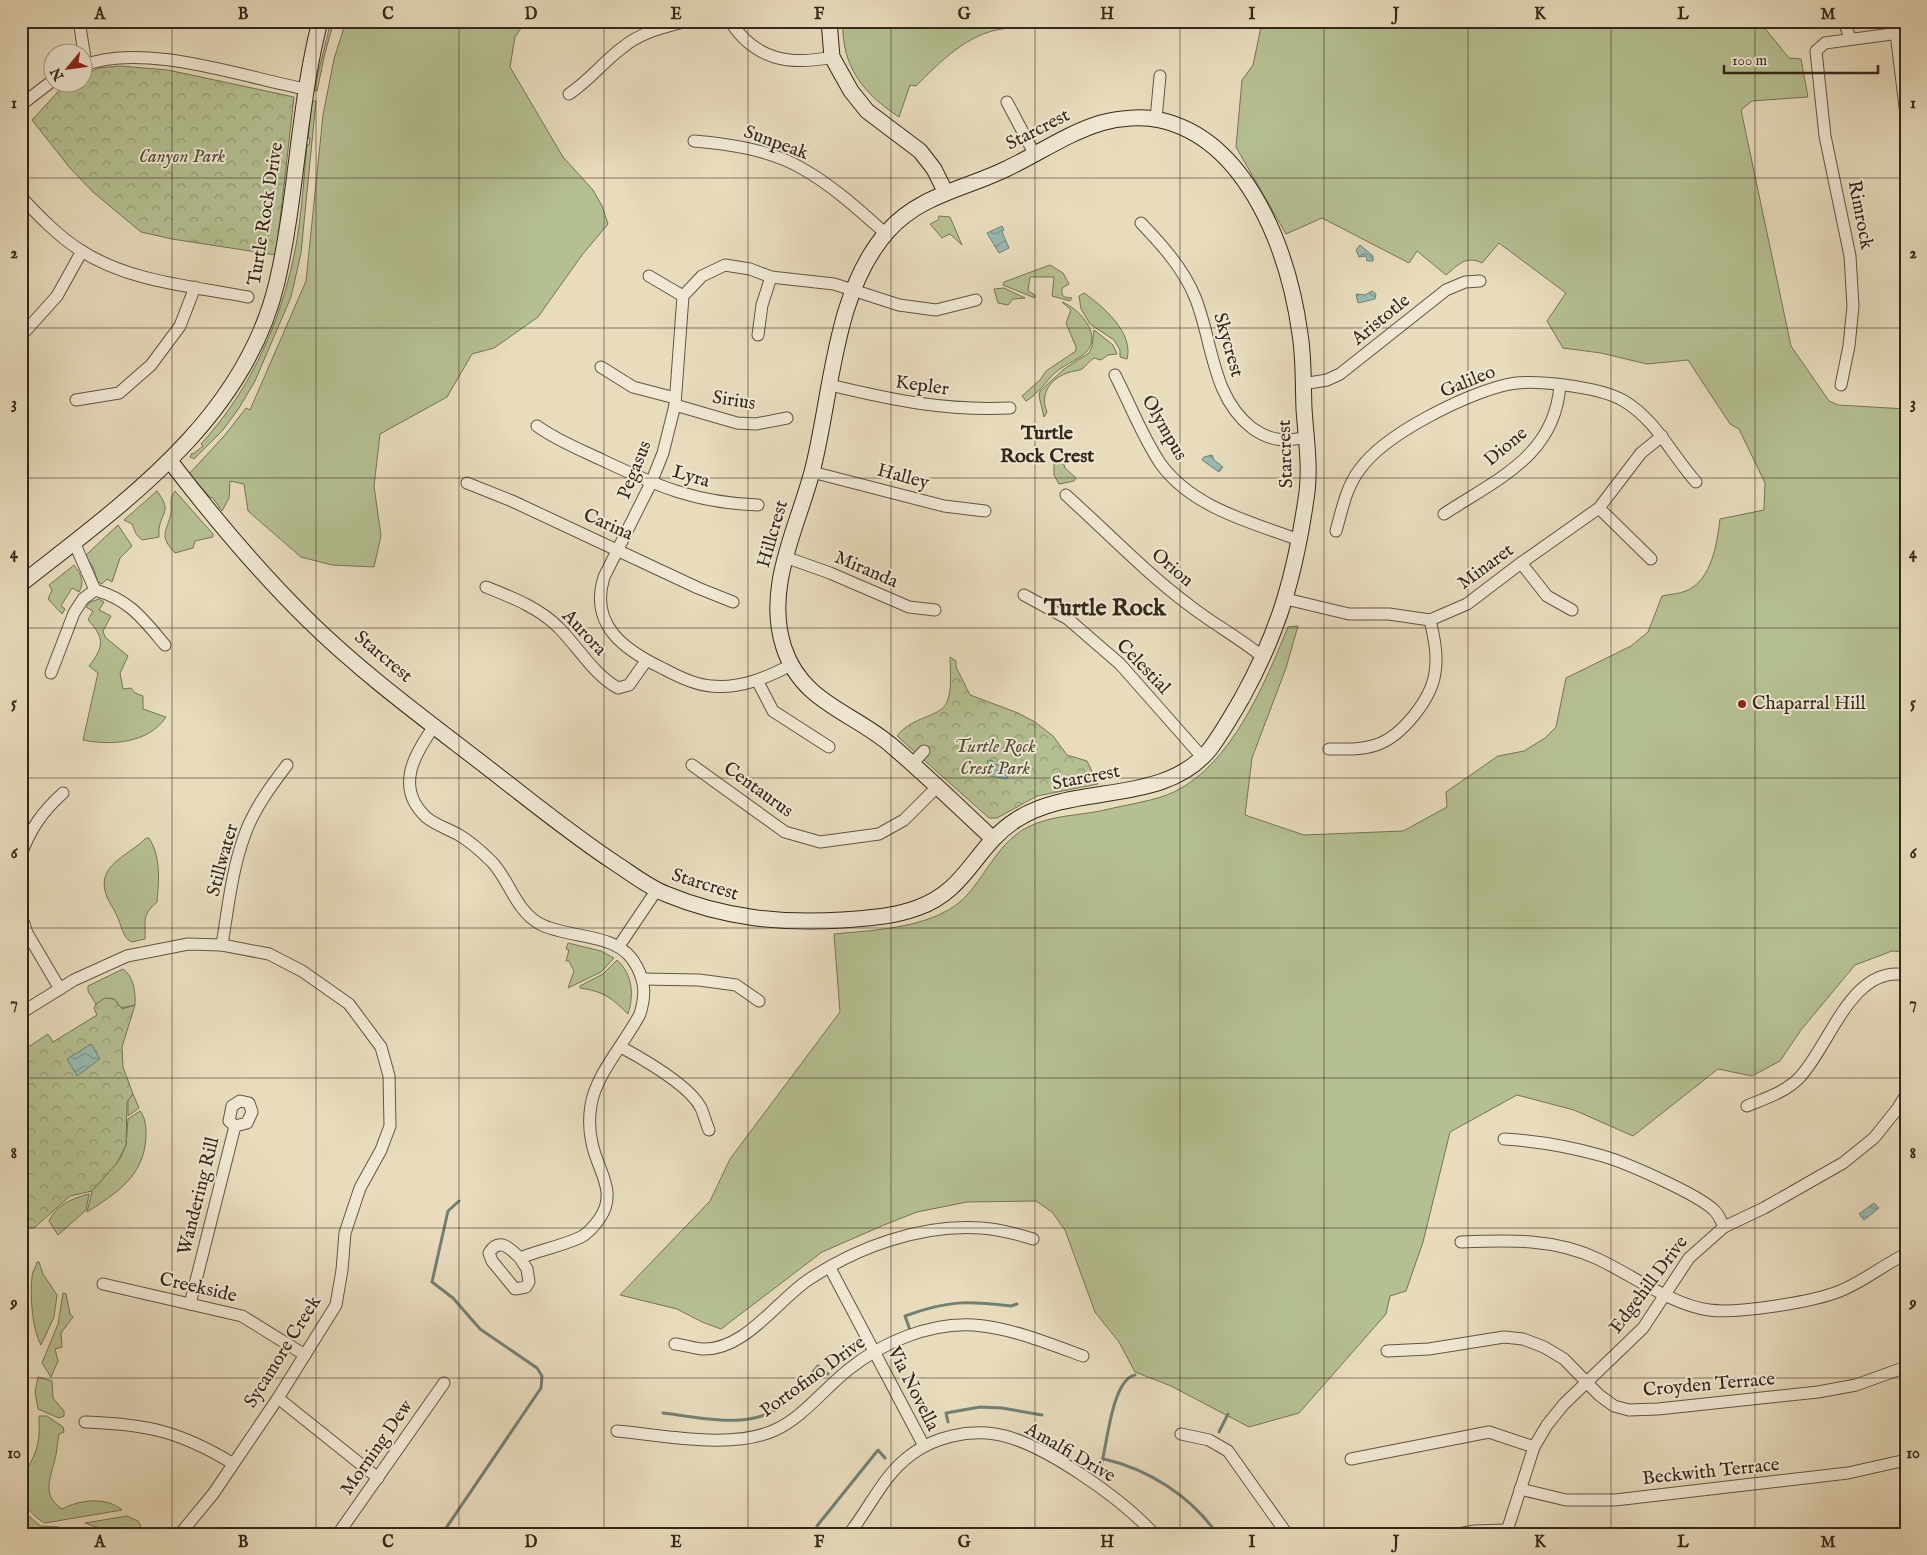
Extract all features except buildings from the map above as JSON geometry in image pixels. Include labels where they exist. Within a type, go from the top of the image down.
[{"type":"street","points":[[79,21],[81,42]]},
{"type":"street","name":"Turtle Rock Drive","points":[[21,584],[170,461],[219,407],[255,345],[267,315],[284,250],[306,89],[320,21]]},
{"type":"street","points":[[569,94],[587,82],[623,47],[650,31],[687,21]]},
{"type":"street","points":[[730,21],[742,38],[761,52],[779,59],[800,62],[832,56]]},
{"type":"street","points":[[829,21],[832,56],[850,91],[867,111],[920,151],[934,170],[945,191]]},
{"type":"street","points":[[1844,21],[1850,38],[1901,32],[1906,115]]},
{"type":"street","name":"Rimrock","points":[[1841,385],[1849,346],[1853,306],[1850,256],[1825,136],[1816,51],[1825,43],[1850,38]]},
{"type":"street","points":[[92,63],[107,58],[151,57],[306,89]]},
{"type":"street","points":[[1156,119],[1160,76]]},
{"type":"street","points":[[21,105],[42,89]]},
{"type":"street","points":[[1007,102],[1035,155]]},
{"type":"street","name":"Starcrest","points":[[170,461],[224,528],[310,622],[362,668],[536,806],[656,891],[699,907],[770,921],[810,922],[888,917],[927,905],[959,884],[992,838],[1014,820],[1036,808],[1150,786],[1179,773],[1203,758],[1228,721],[1264,658],[1286,599],[1300,540],[1308,488],[1301,339],[1293,294],[1281,253],[1262,212],[1236,167],[1212,144],[1189,130],[1156,119],[1118,118],[1090,126],[997,174],[945,191]]},
{"type":"street","name":"Sunpeak","points":[[694,141],[750,149],[801,168],[827,185],[885,233]]},
{"type":"street","name":"Hillcrest","points":[[945,191],[903,216],[885,233],[853,290],[830,385],[812,472],[786,557],[777,602],[783,646],[791,664],[802,681],[815,695],[850,719],[884,738],[992,838]]},
{"type":"street","points":[[21,197],[47,223],[82,252],[127,273],[248,298]]},
{"type":"street","name":"Skycrest","points":[[1141,223],[1181,269],[1194,295],[1204,322],[1216,375],[1233,407],[1243,420],[1260,434],[1278,440],[1289,441],[1306,437]]},
{"type":"street","points":[[21,336],[58,296],[82,252]]},
{"type":"street","points":[[650,276],[683,296],[702,276],[725,265],[750,268],[771,277],[834,284],[898,305],[936,310],[976,300]]},
{"type":"street","points":[[758,335],[762,305],[771,277]]},
{"type":"street","name":"Aristotle","points":[[1303,384],[1327,380],[1340,374],[1446,290],[1465,282],[1480,281]]},
{"type":"street","points":[[76,400],[119,393],[152,365],[180,326],[195,287]]},
{"type":"street","name":"Pegasus","points":[[683,296],[675,402],[663,453],[651,483],[604,577],[599,592],[601,610],[607,624],[620,643],[646,661],[679,676],[710,686],[758,682],[791,664]]},
{"type":"street","name":"Sirius","points":[[601,367],[633,386],[736,423],[756,424],[788,418]]},
{"type":"street","name":"Olympus","points":[[1115,375],[1160,464],[1176,482],[1200,500],[1242,519],[1300,540]]},
{"type":"street","name":"Galileo","points":[[1336,532],[1350,483],[1360,467],[1372,454],[1424,419],[1507,384],[1532,382],[1590,389],[1623,400],[1644,415],[1662,436],[1680,464],[1696,482]]},
{"type":"street","name":"Kepler","points":[[830,385],[900,402],[938,407],[977,410],[1010,408]]},
{"type":"street","name":"Dione","points":[[1444,514],[1532,453],[1545,437],[1554,420],[1560,385]]},
{"type":"street","name":"Lyra","points":[[538,426],[558,441],[679,494],[712,502],[758,505]]},
{"type":"street","name":"Minaret","points":[[1430,620],[1467,604],[1599,508],[1641,453],[1662,436]]},
{"type":"street","name":"Halley","points":[[812,472],[944,506],[985,511]]},
{"type":"street","name":"Carina","points":[[467,482],[618,548],[698,588],[733,602]]},
{"type":"street","name":"Orion","points":[[1066,495],[1156,579],[1190,606],[1239,638],[1264,658]]},
{"type":"street","points":[[1599,508],[1651,559]]},
{"type":"street","points":[[74,542],[95,590]]},
{"type":"street","name":"Miranda","points":[[786,557],[830,573],[909,607],[935,610]]},
{"type":"street","points":[[1521,563],[1547,596],[1572,610]]},
{"type":"street","name":"Aurora","points":[[486,587],[533,608],[558,626],[604,680],[618,688],[629,685],[646,661]]},
{"type":"street","points":[[51,673],[74,613],[82,598],[95,590],[114,595],[133,608],[165,646]]},
{"type":"street","name":"Celestial","points":[[1024,595],[1068,620],[1120,664],[1203,758]]},
{"type":"street","points":[[1286,599],[1349,614],[1389,614],[1430,620],[1436,659],[1435,675],[1427,694],[1409,720],[1399,732],[1376,745],[1361,748],[1330,749]]},
{"type":"street","points":[[758,682],[773,711],[829,747]]},
{"type":"street","points":[[435,725],[417,751],[410,769],[410,788],[418,806],[427,817],[461,836],[486,856],[497,868],[520,906],[540,923],[556,930],[618,946],[636,963],[643,979],[644,996],[640,1014],[596,1086],[590,1110],[591,1142],[608,1189],[608,1202],[604,1213],[595,1226],[583,1236],[520,1258]]},
{"type":"street","points":[[912,764],[924,751]]},
{"type":"street","name":"Centaurus","points":[[692,764],[786,832],[820,842],[879,834],[904,820],[937,787]]},
{"type":"street","name":"Stillwater","points":[[222,945],[233,879],[245,834],[268,790],[287,765]]},
{"type":"street","points":[[21,855],[32,828],[44,811],[63,793]]},
{"type":"street","points":[[618,946],[656,891]]},
{"type":"street","points":[[21,915],[27,933],[60,989]]},
{"type":"street","name":"Sycamore Creek","points":[[21,1013],[95,969],[127,956],[188,944],[222,945],[269,954],[302,971],[349,1004],[380,1047],[389,1076],[390,1126],[381,1150],[360,1188],[345,1233],[342,1270],[336,1305],[278,1398],[232,1463],[213,1494],[180,1534]]},
{"type":"street","points":[[1747,1106],[1777,1094],[1800,1077],[1853,997],[1865,984],[1881,975],[1896,973],[1906,975]]},
{"type":"street","points":[[643,979],[698,980],[736,985],[759,1001]]},
{"type":"street","points":[[621,1047],[657,1067],[678,1084],[700,1106],[709,1130]]},
{"type":"street","name":"Edgehill Drive","points":[[1506,1532],[1534,1447],[1547,1425],[1586,1382],[1614,1358],[1643,1328],[1689,1258],[1724,1227],[1764,1208],[1843,1163],[1874,1138],[1906,1095]]},
{"type":"street","name":"Wandering Rill","points":[[190,1304],[235,1126]]},
{"type":"street","points":[[1504,1139],[1534,1141],[1604,1156],[1636,1169],[1704,1203],[1715,1211],[1724,1227]]},
{"type":"street","points":[[675,1344],[703,1349],[724,1345],[749,1333],[786,1296],[830,1268],[875,1245],[921,1233],[948,1229],[981,1228],[1033,1239]]},
{"type":"street","points":[[1461,1242],[1539,1241],[1567,1247],[1597,1259],[1665,1295],[1708,1310],[1739,1310],[1819,1299],[1841,1291],[1882,1265],[1906,1254]]},
{"type":"street","name":"Via Novella","points":[[830,1268],[924,1446]]},
{"type":"street","name":"Creekside","points":[[103,1284],[242,1316],[305,1355]]},
{"type":"street","name":"Portofino Drive","points":[[617,1431],[725,1440],[756,1436],[775,1430],[794,1417],[850,1368],[875,1353],[930,1329],[973,1325],[1026,1336],[1083,1356]]},
{"type":"street","name":"Croyden Terrace","points":[[1387,1351],[1429,1349],[1504,1337],[1523,1339],[1544,1346],[1564,1359],[1586,1382],[1614,1406],[1629,1410],[1658,1409],[1818,1392],[1856,1385],[1906,1368]]},
{"type":"street","name":"Morning Dew","points":[[338,1534],[444,1383]]},
{"type":"street","points":[[278,1398],[378,1478]]},
{"type":"street","points":[[85,1422],[130,1423],[166,1431],[206,1448],[232,1463]]},
{"type":"street","points":[[1351,1459],[1489,1432],[1534,1447]]},
{"type":"street","name":"Amalfi Drive","points":[[850,1534],[890,1474],[924,1446],[938,1440],[974,1433],[996,1434],[1020,1441],[1101,1488],[1154,1534]]},
{"type":"street","points":[[1181,1434],[1209,1440],[1228,1451],[1287,1534]]},
{"type":"street","name":"Beckwith Terrace","points":[[1520,1489],[1566,1500],[1615,1500],[1848,1473],[1906,1460]]},
{"type":"street","points":[[1459,1534],[1475,1531],[1506,1532]]},
{"type":"green space","points":[[331,21],[334,21],[317,91],[314,90]]},
{"type":"green space","points":[[346,21],[526,21],[515,37],[510,67],[563,157],[593,190],[602,206],[608,224],[582,255],[538,317],[494,348],[472,354],[447,397],[380,434],[374,486],[381,536],[374,567],[332,565],[301,557],[248,511],[244,484],[230,481],[229,498],[222,511],[212,497],[189,474],[225,435],[246,408],[250,410],[306,281],[323,115],[334,59]]},
{"type":"green space","points":[[843,21],[1072,21],[1055,25],[1002,29],[989,32],[966,43],[955,50],[916,86],[910,85],[899,117],[875,99],[857,78],[846,52],[843,37]]},
{"type":"green space","points":[[1257,21],[1759,21],[1789,58],[1801,59],[1808,97],[1752,101],[1741,110],[1791,346],[1829,401],[1838,405],[1906,409],[1906,952],[1892,951],[1855,965],[1801,1030],[1780,1061],[1752,1076],[1718,1069],[1633,1136],[1574,1110],[1517,1095],[1450,1132],[1423,1242],[1406,1291],[1390,1296],[1386,1314],[1299,1413],[1249,1427],[1171,1386],[1135,1372],[1119,1342],[1095,1312],[1065,1230],[1052,1212],[1036,1201],[967,1202],[917,1212],[884,1225],[822,1252],[721,1329],[677,1309],[620,1295],[710,1201],[730,1159],[840,1012],[834,934],[887,929],[924,921],[941,914],[956,905],[968,894],[1002,848],[1018,833],[1028,827],[1048,820],[1158,798],[1174,792],[1195,779],[1213,762],[1244,720],[1269,672],[1288,627],[1298,626],[1286,668],[1252,758],[1245,815],[1304,835],[1403,831],[1447,807],[1446,792],[1498,756],[1524,751],[1545,738],[1556,727],[1566,678],[1631,646],[1648,632],[1662,596],[1680,593],[1695,586],[1712,560],[1720,519],[1764,510],[1765,483],[1739,429],[1730,424],[1688,360],[1647,364],[1601,353],[1563,348],[1547,321],[1566,293],[1499,243],[1482,263],[1471,260],[1462,262],[1446,275],[1417,251],[1409,263],[1322,218],[1286,234],[1236,147],[1242,80],[1253,65],[1261,27]]},
{"type":"green space","name":"Canyon Park","points":[[120,66],[168,70],[294,97],[276,255],[172,239],[141,232],[93,192],[70,168],[32,120],[58,92],[92,92],[92,71],[99,68]]},
{"type":"green space","points":[[312,101],[316,101],[301,253],[291,297],[255,381],[239,408],[223,430],[194,459],[190,457],[192,453],[203,446],[201,444],[232,405],[245,384],[268,340],[285,293],[297,239],[307,145],[309,145],[310,138],[308,138]]},
{"type":"green space","points":[[939,216],[950,217],[962,245],[950,234],[942,238],[930,224],[938,220]]},
{"type":"green space","points":[[1050,265],[1063,273],[1069,284],[1062,288],[1062,294],[1064,297],[1072,298],[1070,301],[1052,296],[1054,277],[1030,277],[1028,291],[1035,295],[1035,298],[1003,285],[1004,282]]},
{"type":"green space","points":[[1004,288],[1025,298],[1013,299],[1008,305],[998,303],[994,289]]},
{"type":"green space","points":[[1084,293],[1108,313],[1121,330],[1128,349],[1127,359],[1120,357],[1120,350],[1114,340],[1090,324],[1081,309],[1079,296]]},
{"type":"green space","points":[[1062,302],[1081,315],[1086,322],[1092,336],[1091,343],[1085,353],[1056,372],[1026,401],[1022,396],[1040,380],[1046,371],[1076,351],[1066,323],[1071,310]]},
{"type":"green space","points":[[1094,330],[1113,345],[1117,354],[1108,355],[1101,360],[1094,358],[1082,369],[1063,375],[1052,382],[1046,393],[1045,405],[1047,412],[1044,417],[1039,396],[1040,391],[1064,369],[1089,353],[1092,347]]},
{"type":"green space","points":[[1054,459],[1063,462],[1065,468],[1076,478],[1074,481],[1059,484],[1054,475]]},
{"type":"green space","points":[[157,491],[165,505],[160,523],[159,537],[142,540],[136,534],[132,524],[124,520]]},
{"type":"green space","points":[[175,491],[213,534],[213,537],[195,541],[193,548],[175,553],[167,542],[165,533],[171,513],[171,499]]},
{"type":"green space","points":[[118,525],[132,546],[120,558],[112,582],[107,579],[102,584],[98,582],[93,567],[85,556]]},
{"type":"green space","points":[[74,565],[80,575],[82,585],[79,592],[72,588],[61,606],[65,609],[62,614],[48,599],[52,590],[49,585]]},
{"type":"green space","points":[[99,599],[104,602],[99,610],[111,616],[103,631],[105,637],[128,656],[120,673],[123,689],[131,688],[135,693],[143,696],[143,709],[166,717],[159,726],[150,732],[140,737],[118,742],[106,743],[83,740],[98,673],[89,666],[100,648],[100,637],[88,620],[93,611],[86,607],[90,602]]},
{"type":"green space","name":"Turtle Rock Crest Park","points":[[950,657],[956,661],[956,667],[970,695],[1018,713],[1035,722],[1053,736],[1067,755],[1087,761],[1098,784],[1037,796],[997,818],[989,818],[897,736],[910,725],[937,712],[946,704],[950,687]]},
{"type":"green space","points":[[146,838],[149,838],[156,853],[159,877],[157,902],[146,915],[145,939],[132,942],[124,934],[108,899],[104,886],[105,877],[115,862]]},
{"type":"green space","points":[[568,943],[601,951],[614,958],[601,972],[568,988],[574,971],[569,961],[566,961],[569,950],[566,949]]},
{"type":"green space","points":[[617,960],[626,972],[631,986],[628,1014],[607,996],[580,988],[580,986],[603,974]]},
{"type":"green space","points":[[123,969],[133,984],[135,1005],[121,1008],[115,1000],[110,998],[96,1004],[88,991],[88,986]]},
{"type":"green space","points":[[105,998],[114,999],[122,1009],[135,1005],[122,1047],[123,1067],[133,1094],[127,1102],[126,1145],[117,1163],[92,1191],[70,1196],[34,1228],[25,1228],[21,1225],[21,1045],[30,1046],[48,1034],[53,1042],[97,1015],[94,1008],[96,1004]]},
{"type":"green space","points":[[133,1094],[139,1108],[128,1116],[128,1100]]},
{"type":"green space","points":[[140,1111],[145,1120],[146,1137],[140,1162],[127,1182],[109,1198],[87,1212],[92,1191],[121,1157],[126,1145],[128,1119]]},
{"type":"green space","points":[[89,1194],[86,1210],[58,1235],[49,1221],[52,1215],[66,1203]]},
{"type":"green space","points":[[37,1262],[39,1262],[43,1274],[57,1295],[54,1317],[41,1345],[34,1321],[31,1285],[32,1275]]},
{"type":"green space","points":[[63,1293],[66,1294],[70,1314],[73,1317],[61,1333],[62,1347],[55,1349],[58,1361],[51,1377],[42,1363],[58,1324]]},
{"type":"green space","points":[[38,1377],[52,1381],[53,1398],[64,1411],[64,1416],[59,1418],[38,1409],[35,1392]]},
{"type":"green space","points":[[39,1416],[47,1416],[63,1427],[64,1432],[59,1434],[56,1456],[49,1482],[50,1494],[56,1504],[62,1509],[76,1503],[100,1501],[122,1510],[45,1523],[38,1519],[28,1508],[21,1492],[24,1477],[37,1447]]},
{"type":"green space","points":[[21,1509],[40,1526],[59,1527],[51,1531],[21,1534]]},
{"type":"green space","points":[[127,1516],[138,1521],[141,1526],[128,1531],[113,1531],[85,1523]]},
{"type":"water","points":[[1002,226],[1004,230],[1002,232],[1009,248],[999,253],[987,233]]},
{"type":"water","points":[[1360,245],[1373,256],[1373,261],[1367,261],[1366,256],[1359,257],[1356,250]]},
{"type":"water","points":[[1372,291],[1376,294],[1375,299],[1358,303],[1356,294],[1365,295]]},
{"type":"water","points":[[1212,455],[1214,460],[1223,467],[1219,472],[1202,460],[1204,457]]},
{"type":"water","points":[[988,760],[993,761],[993,764],[1010,768],[1007,779],[984,775]]},
{"type":"water","points":[[91,1044],[100,1059],[77,1076],[67,1059]]},
{"type":"water","points":[[1874,1203],[1879,1208],[1864,1220],[1859,1214]]},
{"type":"waterway","points":[[442,1534],[541,1388],[542,1376],[537,1368],[480,1329],[453,1298],[432,1282],[448,1211],[459,1201]]},
{"type":"waterway","points":[[910,1330],[905,1316],[946,1304],[982,1303],[1011,1306],[1017,1304]]},
{"type":"waterway","points":[[663,1413],[725,1420],[755,1418],[769,1413],[782,1405],[797,1391],[818,1366],[828,1374]]},
{"type":"waterway","points":[[1100,1470],[1115,1402],[1120,1389],[1127,1380],[1135,1375]]},
{"type":"waterway","points":[[948,1422],[946,1413],[980,1407],[1002,1408],[1042,1415]]},
{"type":"waterway","points":[[1219,1432],[1228,1414]]},
{"type":"waterway","points":[[817,1526],[878,1450],[885,1458]]},
{"type":"waterway","points":[[1104,1459],[1137,1470],[1167,1486],[1195,1508],[1217,1534]]},
{"type":"place","name":"Chaparral Hill","points":[[1742,704]]},
{"type":"district","name":"Turtle Rock Crest","points":[[1047,444]]},
{"type":"district","name":"Turtle Rock","points":[[1105,608]]}]
